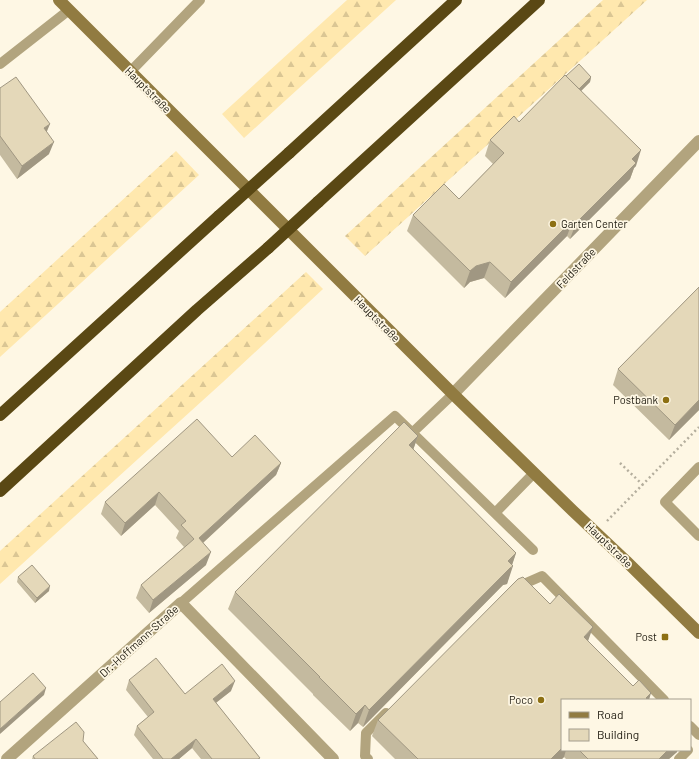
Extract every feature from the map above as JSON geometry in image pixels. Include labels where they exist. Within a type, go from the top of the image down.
[{"type":"highway","points":[[0,414],[456,0]]},
{"type":"highway","points":[[0,491],[197,310],[268,248],[540,0]]},
{"type":"street","name":"Hauptstraße","points":[[59,0],[452,394],[699,633]]},
{"type":"street","name":"Feldstraße","points":[[452,394],[699,141]]},
{"type":"street","name":"Dr.-Hoffmann-Straße","points":[[7,759],[181,603],[333,759]]},
{"type":"lane","points":[[130,72],[200,0]]},
{"type":"lane","points":[[0,64],[69,10]]},
{"type":"lane","points":[[412,433],[452,394]]},
{"type":"lane","points":[[181,603],[395,416],[533,550]]},
{"type":"lane","points":[[699,467],[665,502],[699,536]]},
{"type":"lane","points":[[495,513],[534,474]]},
{"type":"lane","points":[[508,590],[542,576],[663,699]]},
{"type":"lane","points":[[365,758],[366,733],[393,706]]},
{"type":"lane","points":[[691,727],[699,735]]},
{"type":"lane","points":[[691,747],[699,739]]},
{"type":"lane","points":[[679,759],[687,751]]},
{"type":"path","points":[[596,533],[699,427]]},
{"type":"path","points":[[620,463],[643,485]]},
{"type":"green space","points":[[347,0],[396,0],[244,138],[222,114]]},
{"type":"green space","points":[[603,0],[647,0],[365,256],[345,236]]},
{"type":"green space","points":[[176,151],[199,175],[0,357],[0,312]]},
{"type":"green space","points":[[306,272],[323,289],[223,382],[0,584],[0,551]]},
{"type":"building","points":[[579,64],[591,77],[579,89],[566,76]]},
{"type":"building","points":[[565,75],[641,150],[632,159],[636,163],[576,223],[573,220],[511,282],[490,262],[476,266],[470,271],[413,215],[444,184],[459,199],[504,153],[490,140],[514,116],[519,122]]},
{"type":"building","points":[[16,77],[50,124],[44,128],[54,142],[22,166],[0,136],[0,88]]},
{"type":"building","points":[[699,287],[699,400],[675,425],[618,369]]},
{"type":"building","points":[[197,419],[232,457],[255,435],[281,463],[199,538],[211,552],[153,600],[141,585],[194,539],[181,525],[186,521],[159,492],[125,523],[105,502]]},
{"type":"building","points":[[404,422],[418,436],[409,445],[516,553],[508,561],[513,566],[369,710],[365,705],[356,714],[235,592]]},
{"type":"building","points":[[32,565],[50,586],[37,598],[18,577]]},
{"type":"building","points":[[523,577],[550,604],[559,594],[593,627],[584,637],[633,686],[639,680],[651,693],[646,698],[647,699],[561,699],[561,749],[551,759],[418,759],[378,720],[518,579]]},
{"type":"building","points":[[156,658],[185,694],[222,664],[235,681],[213,699],[260,758],[212,759],[196,739],[171,759],[163,759],[137,726],[154,712],[129,680]]},
{"type":"building","points":[[33,673],[46,688],[0,729],[0,702]]},
{"type":"building","points":[[76,722],[84,732],[83,741],[98,759],[35,759],[33,756]]},
{"type":"building","points":[[580,751],[667,751],[659,759],[588,759]]},
{"type":"place","name":"Garten Center","points":[[553,224]]},
{"type":"place","name":"Postbank","points":[[666,400]]},
{"type":"place","name":"Post","points":[[665,637]]},
{"type":"place","name":"Poco","points":[[541,700]]}]
